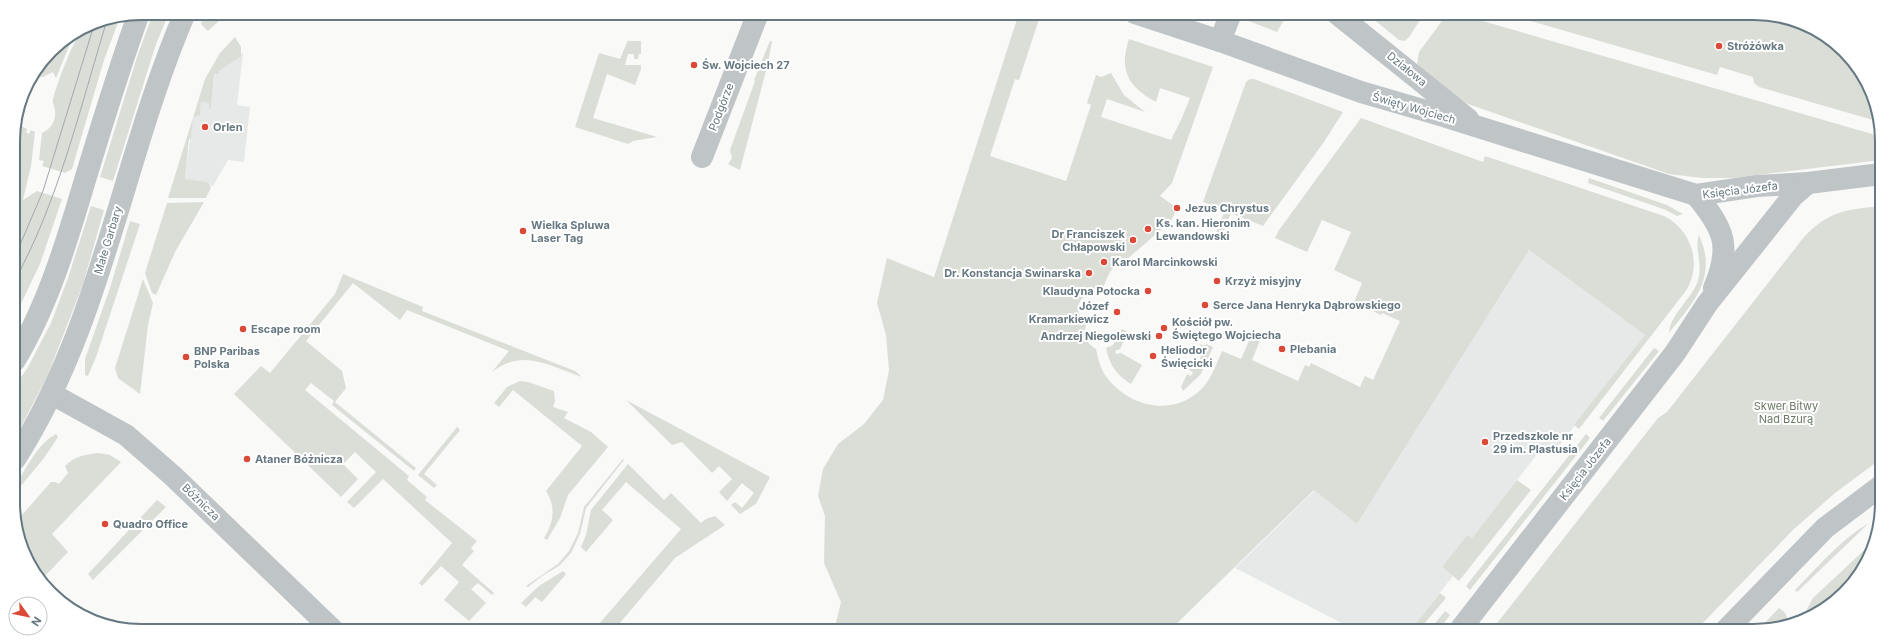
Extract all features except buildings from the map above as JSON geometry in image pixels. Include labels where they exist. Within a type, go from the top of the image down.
[{"type":"street","points":[[20,348],[41,307],[57,266],[108,102],[137,20]]},
{"type":"street","name":"Małe Garbary","points":[[20,451],[31,434],[52,394],[86,312],[152,99],[182,20]]},
{"type":"street","name":"Podgórze","points":[[702,157],[755,20]]},
{"type":"street","name":"Święty Wojciech","points":[[1156,20],[1220,41],[1361,92],[1477,126],[1696,195]]},
{"type":"street","points":[[1220,41],[1228,20]]},
{"type":"street","name":"Działowa","points":[[1345,20],[1477,126]]},
{"type":"street","name":"Księcia Józefa","points":[[1696,195],[1757,186],[1808,183],[1875,175]]},
{"type":"street","name":"Księcia Józefa","points":[[1464,624],[1675,352],[1707,304],[1793,196],[1808,183]]},
{"type":"street","name":"Księcia Józefa","points":[[1696,195],[1716,220],[1724,245],[1723,268],[1707,304]]},
{"type":"street","name":"Bóżnicza","points":[[52,394],[105,422],[131,440],[173,476],[327,624]]},
{"type":"street","points":[[1732,624],[1825,528],[1875,490]]},
{"type":"shaded area","points":[[243,53],[237,105],[250,107],[244,162],[228,160],[213,186],[185,179],[193,118],[200,115],[201,102],[209,103],[211,109],[214,74]]},
{"type":"shaded area","name":"Przedszkole nr 29 im. Plastusia","points":[[1529,250],[1645,335],[1552,455],[1542,448],[1472,538],[1467,535],[1442,567],[1453,576],[1415,624],[1343,624],[1235,568],[1315,490],[1357,524]]},
{"type":"green space","points":[[150,20],[166,20],[156,44],[113,181],[100,177],[137,57]]},
{"type":"green space","points":[[202,20],[220,20],[208,31],[201,24]]},
{"type":"green space","points":[[1017,20],[1039,20],[1019,80],[1015,79],[990,156],[1066,181],[1091,105],[1087,103],[1096,75],[1101,77],[1111,73],[1124,95],[1145,112],[1107,99],[1101,117],[1171,140],[1181,120],[1190,98],[1160,88],[1156,102],[1138,90],[1132,83],[1128,76],[1125,60],[1129,39],[1213,67],[1172,183],[1160,196],[1177,208],[1171,221],[1125,261],[1112,269],[1101,293],[1088,294],[1083,298],[1078,307],[1079,313],[1087,323],[1085,335],[1087,341],[1096,349],[1100,366],[1105,375],[1124,394],[1136,400],[1161,406],[1173,405],[1186,400],[1202,389],[1206,384],[1222,351],[1241,359],[1253,332],[1256,331],[1263,333],[1252,360],[1298,381],[1305,365],[1309,367],[1311,363],[1360,387],[1365,376],[1373,380],[1400,321],[1382,313],[1381,315],[1354,302],[1362,283],[1334,270],[1351,232],[1322,220],[1307,252],[1275,238],[1279,230],[1361,118],[1483,162],[1485,156],[1664,216],[1674,222],[1682,230],[1692,249],[1694,260],[1690,282],[1685,292],[1579,429],[1574,425],[1645,335],[1529,250],[1357,524],[1314,490],[1176,624],[836,624],[841,602],[824,563],[825,516],[818,496],[823,469],[838,444],[864,424],[883,400],[889,370],[886,335],[877,303],[887,258],[934,277]]},
{"type":"green space","points":[[1246,20],[1284,20],[1277,32]]},
{"type":"green space","points":[[1375,20],[1420,20],[1405,41],[1399,40]]},
{"type":"green space","points":[[1443,20],[1479,20],[1872,134],[1875,136],[1875,161],[1733,178],[1702,178],[1669,174],[1468,104],[1442,88],[1417,64],[1419,52]]},
{"type":"green space","points":[[1527,20],[1754,20],[1785,24],[1815,36],[1834,50],[1845,61],[1863,87],[1869,102],[1873,120],[1759,87],[1754,83],[1753,77],[1720,67],[1717,75]]},
{"type":"green space","points":[[118,22],[104,60],[72,169],[65,173],[42,166],[44,161],[39,160],[42,133],[50,127],[54,121],[55,111],[53,99],[76,40],[87,32]]},
{"type":"green space","points":[[235,37],[241,47],[241,56],[219,71],[219,74],[214,74],[211,109],[209,109],[209,103],[201,102],[200,115],[193,118],[191,139],[189,139],[185,179],[207,182],[211,187],[206,198],[168,198],[205,79],[220,53]]},
{"type":"green space","points":[[628,40],[641,41],[641,54],[639,54],[638,59],[634,59],[634,54],[628,54],[625,65],[641,65],[635,85],[607,74],[593,118],[657,137],[633,141],[628,144],[575,127],[599,53],[620,59]]},
{"type":"green space","points":[[770,41],[772,41],[768,63],[740,170],[728,164],[732,158],[730,150],[755,81],[754,80]]},
{"type":"green space","points":[[70,43],[56,78],[53,72],[43,77],[38,77],[55,55]]},
{"type":"green space","points":[[1250,79],[1254,79],[1343,112],[1324,142],[1263,226],[1231,213],[1222,235],[1216,233],[1225,210],[1203,202],[1246,82]]},
{"type":"green space","points":[[21,126],[27,129],[26,132],[29,134],[31,130],[35,132],[31,166],[23,200],[37,191],[62,199],[40,264],[20,306]]},
{"type":"green space","points":[[1589,178],[1667,205],[1683,214],[1677,216],[1666,210],[1588,183]]},
{"type":"green space","points":[[204,202],[175,252],[156,295],[152,293],[145,273],[167,203]]},
{"type":"green space","points":[[91,206],[104,210],[83,284],[47,377],[20,428],[20,379],[28,367],[51,323],[68,278]]},
{"type":"green space","name":"Skwer Bitwy Nad Bzurą","points":[[1875,207],[1875,463],[1835,493],[1794,529],[1702,624],[1496,624],[1658,418],[1667,412],[1804,237],[1822,221],[1831,216],[1848,210]]},
{"type":"green space","points":[[130,221],[140,224],[96,357],[88,376],[85,375],[85,359],[110,288]]},
{"type":"green space","points":[[1699,235],[1704,250],[1706,264],[1704,276],[1700,288],[1687,311],[1669,333],[1677,312],[1691,294],[1698,280],[1700,268],[1697,245]]},
{"type":"green space","points":[[343,274],[423,307],[422,311],[575,371],[582,377],[547,364],[525,360],[514,361],[503,365],[492,372],[509,351],[407,310],[400,320],[353,283],[306,341],[342,371],[346,388],[335,402],[416,468],[414,471],[332,405],[334,401],[311,383],[305,390],[409,476],[407,480],[427,497],[425,500],[477,541],[471,548],[474,551],[462,565],[494,593],[492,595],[478,583],[471,589],[486,603],[469,621],[444,600],[459,582],[441,566],[422,586],[419,583],[452,543],[383,479],[354,508],[347,502],[376,472],[355,452],[343,464],[358,479],[341,497],[234,394],[261,366],[270,373],[335,294]]},
{"type":"green space","points":[[143,279],[153,303],[148,325],[140,394],[118,378],[115,368]]},
{"type":"green space","points":[[1122,329],[1128,332],[1120,349],[1115,351],[1116,354],[1121,353],[1142,365],[1131,384],[1121,377],[1114,369],[1109,360],[1106,348],[1113,345]]},
{"type":"green space","points":[[1201,344],[1204,346],[1206,344],[1213,347],[1201,374],[1183,391],[1181,387],[1187,374],[1191,376],[1193,372],[1189,370],[1194,360],[1198,362],[1201,356],[1197,353]]},
{"type":"green space","points":[[1654,348],[1659,351],[1603,421],[1599,418]]},
{"type":"green space","points":[[520,381],[528,382],[554,391],[555,401],[553,407],[568,412],[564,418],[591,432],[608,447],[568,495],[560,518],[547,540],[544,538],[552,520],[552,509],[546,491],[582,446],[513,390],[499,407],[494,403],[507,387]]},
{"type":"green space","points":[[626,400],[770,477],[756,504],[740,514],[731,505],[735,502],[742,508],[754,493],[742,483],[727,501],[719,492],[732,479],[719,466],[712,473],[682,442],[672,445]]},
{"type":"green space","points":[[457,427],[460,430],[424,474],[437,485],[434,488],[418,475]]},
{"type":"green space","points":[[56,434],[58,437],[44,458],[20,487],[20,477],[38,450],[49,438]]},
{"type":"green space","points":[[1586,434],[1590,438],[1470,590],[1466,586]]},
{"type":"green space","points":[[98,453],[110,455],[121,462],[52,534],[68,552],[45,576],[32,557],[26,542],[21,517],[51,482],[59,484],[68,473],[65,466],[72,460],[88,454]]},
{"type":"green space","points":[[623,459],[624,460],[586,508],[580,534],[571,553],[559,566],[542,576],[528,587],[526,586],[558,564],[569,551],[578,533],[584,507]]},
{"type":"green space","points":[[628,464],[664,500],[671,493],[701,523],[706,519],[715,516],[725,525],[675,558],[619,624],[599,624],[681,529],[626,482],[602,510],[613,520],[586,552],[581,547],[586,535],[591,510]]},
{"type":"green space","points":[[1517,480],[1531,490],[1459,581],[1442,567],[1467,535],[1472,538]]},
{"type":"green space","points":[[157,500],[166,507],[93,580],[88,574]]},
{"type":"green space","points":[[1869,523],[1797,592],[1795,590],[1839,545]]},
{"type":"green space","points":[[1866,548],[1863,557],[1846,581],[1820,604],[1807,612],[1807,609],[1813,598]]},
{"type":"green space","points":[[563,571],[566,574],[542,602],[535,597],[526,607],[521,603],[539,586]]},
{"type":"green space","points":[[1440,593],[1446,598],[1424,624],[1416,624]]},
{"type":"green space","points":[[1779,608],[1783,611],[1788,619],[1778,622],[1764,624]]},
{"type":"green space","points":[[1445,611],[1450,615],[1443,624],[1435,624]]},
{"type":"tram line","points":[[20,270],[44,219],[56,186],[78,120],[106,25]]},
{"type":"tram line","points":[[20,245],[43,191],[93,30]]},
{"type":"place","name":"Stróżówka","points":[[1719,46]]},
{"type":"place","name":"Św. Wojciech 27","points":[[694,65]]},
{"type":"place","name":"Orlen","points":[[205,127]]},
{"type":"place","name":"Jezus Chrystus","points":[[1177,208]]},
{"type":"place","name":"Ks. kan. Hieronim Lewandowski","points":[[1148,229]]},
{"type":"place","name":"Wielka Spluwa Laser Tag","points":[[523,231]]},
{"type":"place","name":"Dr Franciszek Chłapowski","points":[[1133,240]]},
{"type":"place","name":"Karol Marcinkowski","points":[[1104,262]]},
{"type":"place","name":"Dr. Konstancja Swinarska","points":[[1089,273]]},
{"type":"place","name":"Krzyż misyjny","points":[[1217,281]]},
{"type":"place","name":"Klaudyna Potocka","points":[[1148,291]]},
{"type":"place","name":"Serce Jana Henryka Dąbrowskiego","points":[[1205,305]]},
{"type":"place","name":"Józef Kramarkiewicz","points":[[1117,312]]},
{"type":"place","name":"Kościół pw. Świętego Wojciecha","points":[[1164,328]]},
{"type":"place","name":"Escape room","points":[[243,329]]},
{"type":"place","name":"Andrzej Niegolewski","points":[[1159,336]]},
{"type":"place","name":"Plebania","points":[[1282,349]]},
{"type":"place","name":"Heliodor Święcicki","points":[[1153,356]]},
{"type":"place","name":"BNP Paribas Polska","points":[[186,357]]},
{"type":"place","name":"Przedszkole nr 29 im. Plastusia","points":[[1485,442]]},
{"type":"place","name":"Ataner Bóżnicza","points":[[247,459]]},
{"type":"place","name":"Quadro Office","points":[[105,524]]}]
